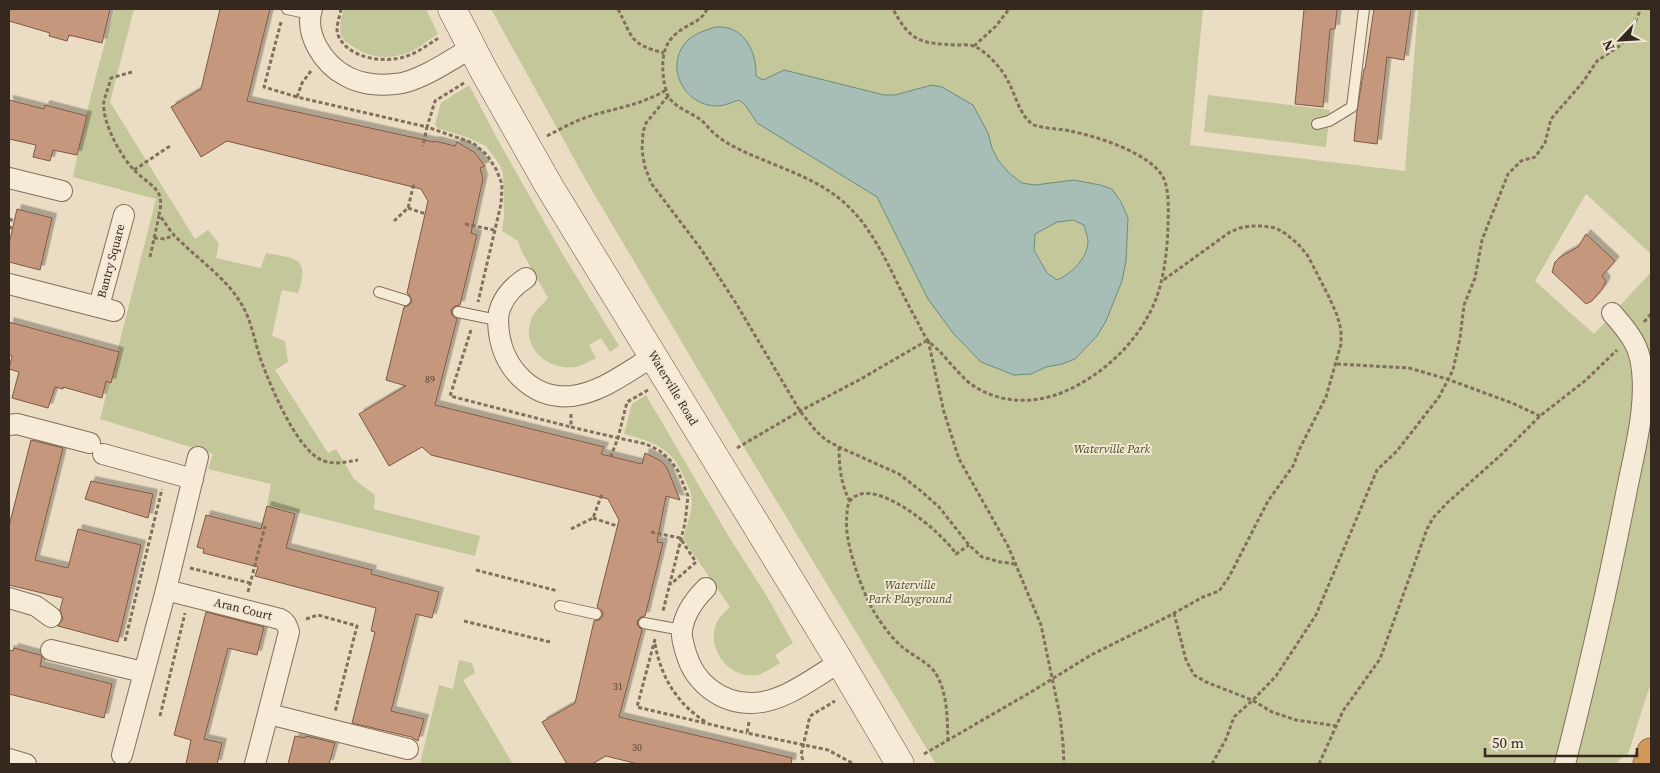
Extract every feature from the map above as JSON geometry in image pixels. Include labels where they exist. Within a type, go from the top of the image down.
[{"type":"highway","points":[[1646,764],[1651,752]]},
{"type":"street","points":[[311,11],[312,36],[324,58],[344,75],[354,80],[375,84],[396,84],[423,75],[471,48]]},
{"type":"street","name":"Waterville Road","points":[[448,21],[471,48],[568,217],[856,688],[912,759]]},
{"type":"street","points":[[9,178],[62,191]]},
{"type":"street","name":"Bantry Square","points":[[9,284],[106,309],[124,216]]},
{"type":"street","points":[[526,278],[508,292],[497,320],[502,348],[510,366],[533,387],[553,396],[571,396],[661,367]]},
{"type":"street","points":[[1565,764],[1614,553],[1642,408],[1640,356],[1631,336],[1612,313]]},
{"type":"street","points":[[9,425],[17,424],[193,479]]},
{"type":"street","points":[[122,754],[173,564],[198,457]]},
{"type":"street","points":[[706,588],[690,608],[682,630],[682,643],[700,682],[714,693],[734,701],[752,703],[770,700],[789,693],[840,662]]},
{"type":"street","name":"Aran Court","points":[[166,590],[280,618],[287,625],[289,632],[256,764]]},
{"type":"street","points":[[9,598],[36,606],[51,618]]},
{"type":"street","points":[[51,650],[143,672]]},
{"type":"street","points":[[269,714],[408,749]]},
{"type":"street","points":[[9,759],[26,764]]},
{"type":"lane","points":[[1318,124],[1329,121],[1352,107],[1364,9]]},
{"type":"lane","points":[[284,13],[311,11]]},
{"type":"lane","points":[[379,292],[405,300]]},
{"type":"lane","points":[[458,312],[497,320]]},
{"type":"lane","points":[[560,606],[596,614]]},
{"type":"lane","points":[[644,623],[682,630]]},
{"type":"path","points":[[341,9],[338,35],[355,52],[371,58],[389,60],[405,57],[448,21]]},
{"type":"path","points":[[618,9],[634,40],[640,45],[664,53]]},
{"type":"path","points":[[706,9],[698,21],[676,34],[669,41],[664,53],[662,67],[666,90],[668,96],[677,106],[702,120],[715,134],[730,144],[812,181],[837,197],[852,210],[865,225],[928,340],[965,379],[984,392],[998,397],[1027,401],[1070,390],[1100,371],[1116,357],[1148,317],[1162,282],[1168,236],[1168,195],[1164,178],[1153,164],[1114,145],[1074,132],[1035,126],[1024,117],[1008,79],[992,59],[974,46],[932,44],[920,40],[908,33],[893,9]]},
{"type":"path","points":[[974,46],[1002,19],[1009,9]]},
{"type":"path","points":[[1212,764],[1226,738],[1234,717],[1276,676],[1316,614],[1377,470],[1397,451],[1439,397],[1453,370],[1460,338],[1464,305],[1475,278],[1482,240],[1508,174],[1521,160],[1534,157],[1540,150],[1545,143],[1551,119],[1573,95],[1597,61],[1621,45],[1641,9]]},
{"type":"path","points":[[284,13],[264,87],[427,126],[472,143],[487,155],[496,169],[502,184],[501,204],[476,315],[450,396],[646,444],[660,451],[678,471],[688,496],[685,523],[637,707],[828,750],[854,764]]},
{"type":"path","points":[[297,96],[306,76],[324,58]]},
{"type":"path","points":[[423,146],[435,101],[484,71]]},
{"type":"path","points":[[132,72],[111,78],[104,102],[106,119],[124,156],[134,170],[157,192],[160,199],[161,206],[150,257]]},
{"type":"path","points":[[527,146],[584,119],[642,102],[666,90]]},
{"type":"path","points":[[668,96],[646,123],[643,132],[644,159],[651,183],[701,249],[737,304],[800,410],[816,431],[839,448],[898,474],[939,507],[969,545],[982,557],[1016,564]]},
{"type":"path","points":[[134,170],[170,146]]},
{"type":"path","points":[[394,221],[408,208],[414,183]]},
{"type":"path","points":[[408,208],[426,214]]},
{"type":"path","points":[[159,215],[174,235],[219,276],[242,305],[262,364],[294,431],[308,450],[322,460],[339,464],[358,460]]},
{"type":"path","points":[[9,220],[14,221]]},
{"type":"path","points":[[464,224],[494,230]]},
{"type":"path","points":[[912,759],[948,741],[1092,655],[1174,614],[1203,597],[1219,591],[1229,577],[1268,501],[1293,466],[1326,396],[1341,344],[1341,330],[1329,297],[1308,256],[1286,234],[1276,228],[1250,226],[1230,232],[1162,282]]},
{"type":"path","points":[[154,238],[165,239],[174,235]]},
{"type":"path","points":[[1320,764],[1344,711],[1380,659],[1427,529],[1433,518],[1540,416],[1586,380],[1651,314]]},
{"type":"path","points":[[717,460],[800,410],[858,380],[928,340]]},
{"type":"path","points":[[928,340],[944,412],[960,459],[1016,564],[1041,625],[1060,716],[1064,764]]},
{"type":"path","points":[[1336,364],[1410,368],[1447,379],[1512,403],[1540,416]]},
{"type":"path","points":[[611,456],[618,438],[627,402],[661,367]]},
{"type":"path","points":[[571,396],[571,427]]},
{"type":"path","points":[[839,448],[841,479],[844,491],[850,502]]},
{"type":"path","points":[[125,641],[166,472]]},
{"type":"path","points":[[948,741],[946,704],[936,674],[930,667],[901,646],[888,632],[873,610],[860,581],[845,524],[850,502],[855,497],[867,493],[888,498],[913,512],[934,529],[953,548],[956,554],[969,545]]},
{"type":"path","points":[[571,529],[593,518],[602,494]]},
{"type":"path","points":[[593,518],[618,526]]},
{"type":"path","points":[[243,609],[265,526]]},
{"type":"path","points":[[651,532],[680,538],[696,562],[670,586]]},
{"type":"path","points":[[173,564],[250,583]]},
{"type":"path","points":[[476,570],[563,593]]},
{"type":"path","points":[[160,716],[189,596]]},
{"type":"path","points":[[1174,614],[1186,660],[1194,675],[1206,682],[1252,700],[1272,712],[1296,720],[1337,726]]},
{"type":"path","points":[[287,625],[318,615],[357,626],[331,729]]},
{"type":"path","points":[[464,621],[550,642]]},
{"type":"path","points":[[654,641],[665,678],[673,693],[686,708],[708,724]]},
{"type":"path","points":[[803,760],[802,755],[810,716],[856,688]]},
{"type":"path","points":[[747,733],[752,703]]},
{"type":"green space","points":[[115,9],[134,9],[110,102],[195,239],[208,230],[219,243],[216,258],[261,268],[266,253],[293,259],[301,266],[301,281],[298,293],[282,290],[272,336],[285,341],[288,362],[275,370],[328,453],[336,449],[354,479],[375,495],[374,509],[480,536],[475,556],[267,505],[271,484],[208,469],[213,454],[100,419],[156,199],[73,177],[92,92]]},
{"type":"green space","points":[[344,9],[426,9],[438,34],[408,53],[391,57],[371,55],[352,46],[342,37],[340,25]]},
{"type":"green space","name":"Waterville Park","points":[[491,9],[1203,9],[1190,145],[1405,171],[1418,9],[1651,9],[1651,254],[1586,194],[1535,281],[1594,334],[1651,272],[1651,682],[1628,754],[1619,760],[1617,764],[936,764],[745,449],[587,182]]},
{"type":"green space","points":[[469,85],[559,248],[619,346],[610,352],[601,338],[589,345],[596,358],[575,367],[565,367],[547,361],[539,356],[533,348],[529,330],[531,320],[536,311],[548,298],[522,252],[518,241],[502,231],[504,217],[503,173],[486,146],[466,137],[437,128],[435,124],[441,103]]},
{"type":"green space","points":[[1208,95],[1330,110],[1326,147],[1204,132]]},
{"type":"green space","points":[[646,395],[793,643],[775,655],[780,663],[762,673],[746,675],[736,672],[728,667],[717,651],[714,632],[717,622],[730,607],[683,539],[690,516],[692,498],[678,465],[673,458],[659,447],[643,439],[624,434],[632,404]]},
{"type":"green space","points":[[459,660],[472,663],[475,673],[463,680],[513,764],[420,764],[439,685],[453,689]]},
{"type":"shaded area","points":[[716,27],[735,31],[746,40],[755,61],[756,76],[763,80],[784,70],[884,95],[895,95],[932,85],[942,87],[973,105],[988,133],[998,160],[1009,173],[1022,183],[1035,185],[1074,180],[1112,189],[1121,202],[1128,218],[1126,261],[1122,281],[1106,321],[1097,336],[1075,359],[1046,367],[1031,374],[1014,375],[981,362],[953,333],[928,299],[877,197],[757,123],[746,106],[739,100],[717,106],[696,100],[687,93],[681,84],[678,74],[677,63],[680,52],[689,39]],"holes":[[[1073,220],[1084,225],[1088,237],[1085,253],[1073,270],[1057,280],[1047,273],[1034,250],[1035,234],[1057,222]]]},
{"type":"building","points":[[9,9],[110,9],[102,43],[69,35],[67,41],[49,36],[50,33],[9,21]]},
{"type":"building","points":[[220,9],[270,9],[247,101],[434,142],[455,146],[457,142],[474,152],[485,166],[480,168],[483,179],[471,233],[477,235],[460,305],[455,306],[451,310],[452,315],[457,319],[435,405],[604,447],[601,454],[642,464],[645,453],[661,461],[667,468],[680,500],[666,496],[657,542],[663,543],[645,616],[637,621],[638,626],[642,630],[619,717],[792,758],[791,764],[638,764],[606,756],[592,764],[567,764],[542,722],[575,703],[594,621],[599,620],[603,616],[602,611],[597,607],[619,520],[608,499],[431,455],[422,447],[389,466],[359,414],[406,386],[386,380],[404,307],[412,302],[407,293],[428,201],[421,189],[227,141],[201,157],[171,107],[201,89]]},
{"type":"building","points":[[1304,9],[1337,9],[1335,29],[1330,29],[1323,107],[1295,104]]},
{"type":"building","points":[[1374,9],[1411,9],[1404,60],[1387,57],[1377,144],[1354,141],[1357,111]]},
{"type":"building","points":[[9,100],[44,109],[45,105],[87,116],[77,155],[53,150],[50,161],[33,157],[36,145],[9,139]]},
{"type":"building","points":[[17,209],[52,218],[40,270],[9,262],[9,244]]},
{"type":"building","points":[[1586,234],[1615,261],[1602,276],[1606,281],[1602,289],[1592,301],[1586,304],[1552,272],[1555,262],[1578,247]]},
{"type":"building","points":[[9,322],[119,352],[111,383],[106,381],[102,398],[63,387],[63,389],[55,387],[48,408],[12,398],[19,372],[9,369],[12,356],[9,355]]},
{"type":"building","points":[[31,440],[63,448],[35,560],[68,568],[78,529],[141,545],[118,642],[58,626],[63,619],[60,610],[63,598],[9,585],[9,526]]},
{"type":"building","points":[[91,481],[153,494],[148,518],[85,499]]},
{"type":"building","points":[[267,506],[295,514],[286,548],[372,570],[371,574],[439,592],[432,618],[416,614],[391,711],[424,719],[418,741],[411,737],[352,723],[375,632],[371,631],[376,608],[255,576],[258,567],[203,553],[204,549],[197,547],[206,515],[261,529]]},
{"type":"building","points":[[206,612],[264,627],[257,655],[228,648],[204,739],[222,743],[217,764],[186,764],[191,740],[174,735]]},
{"type":"building","points":[[14,648],[40,655],[42,657],[40,666],[112,684],[104,718],[9,694],[9,650],[13,651]]},
{"type":"building","points":[[295,736],[305,738],[306,736],[335,743],[329,764],[288,764]]},
{"type":"park label","name":"Waterville Park Playground","points":[[910,592]]}]
